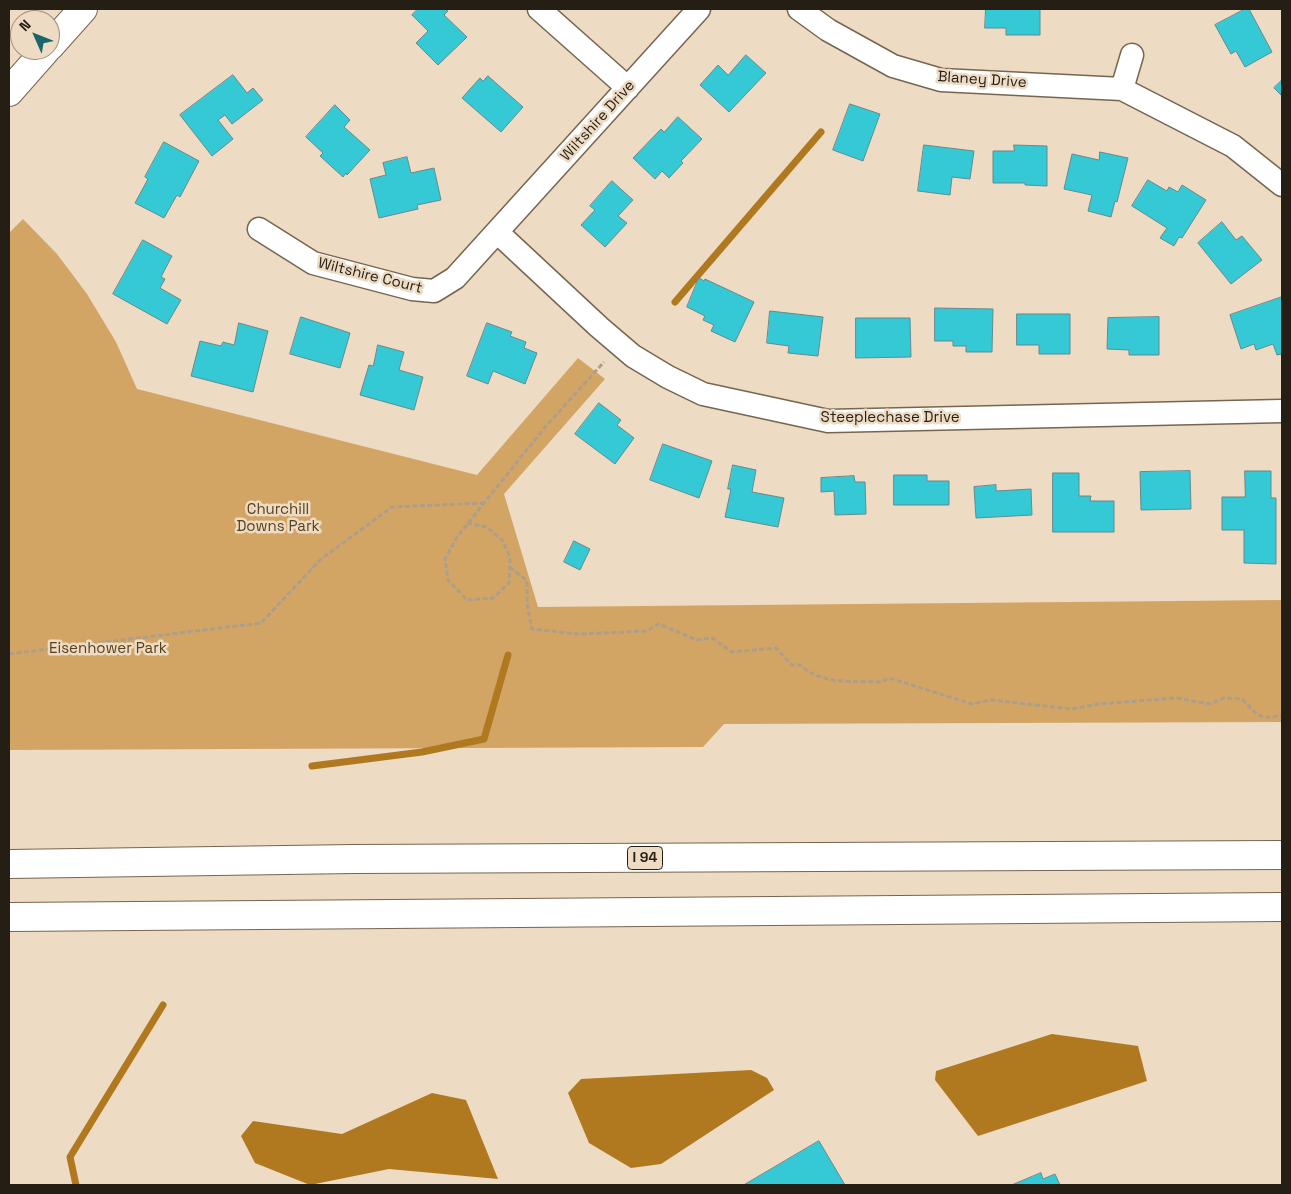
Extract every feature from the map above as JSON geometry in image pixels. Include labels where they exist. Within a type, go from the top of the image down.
[{"type":"main road","points":[[60,35],[83,9]]},
{"type":"main road","points":[[9,92],[37,60]]},
{"type":"main road","name":"I 94","points":[[9,864],[354,859],[1282,855]]},
{"type":"main road","points":[[9,917],[1282,907]]},
{"type":"street","points":[[539,9],[628,88]]},
{"type":"street","name":"Wiltshire Drive","points":[[497,232],[699,9]]},
{"type":"street","name":"Blaney Drive","points":[[799,9],[828,30],[893,66],[942,80],[1122,89],[1233,146],[1282,185]]},
{"type":"street","points":[[1122,89],[1132,56]]},
{"type":"street","name":"Wiltshire Court","points":[[259,229],[313,263],[412,289],[434,291],[455,278],[497,232]]},
{"type":"street","name":"Steeplechase Drive","points":[[497,232],[633,356],[668,377],[703,394],[828,421],[1282,411]]},
{"type":"path","points":[[467,523],[488,527],[502,540],[510,557],[508,583],[493,598],[466,600],[448,580],[445,559],[467,523],[546,426],[620,344]]},
{"type":"path","points":[[9,654],[261,623],[320,559],[392,507],[484,503]]},
{"type":"path","points":[[510,567],[526,580],[526,604],[532,629],[579,634],[646,631],[659,624],[697,640],[712,638],[732,652],[776,648],[792,665],[800,665],[806,671],[825,680],[881,682],[889,678],[972,704],[991,700],[1072,708],[1176,698],[1210,704],[1224,698],[1242,698],[1258,715],[1268,718],[1282,715]]},
{"type":"green space","name":"Eisenhower Park","points":[[23,219],[57,254],[87,294],[116,342],[137,389],[477,475],[578,358],[605,379],[504,494],[538,607],[1282,600],[1282,722],[724,724],[703,747],[9,750],[9,233]]},
{"type":"shaded area","points":[[1052,1034],[1138,1046],[1147,1081],[978,1136],[935,1080],[936,1071]]},
{"type":"shaded area","points":[[751,1070],[767,1078],[774,1090],[661,1164],[631,1168],[589,1143],[568,1093],[581,1079]]},
{"type":"shaded area","points":[[432,1093],[466,1100],[498,1179],[389,1169],[310,1185],[255,1163],[241,1136],[253,1121],[342,1134]]},
{"type":"building","points":[[418,9],[445,9],[448,11],[444,15],[467,37],[438,65],[416,43],[428,31],[412,15]]},
{"type":"building","points":[[986,9],[1040,9],[1040,35],[1006,35],[1006,28],[985,28]]},
{"type":"building","points":[[1245,9],[1249,9],[1272,52],[1245,67],[1236,51],[1231,54],[1215,25]]},
{"type":"building","points":[[746,55],[766,73],[729,112],[700,85],[718,65],[728,75]]},
{"type":"building","points":[[233,75],[247,93],[253,88],[263,100],[232,124],[225,115],[218,120],[233,139],[212,156],[180,115]]},
{"type":"building","points":[[488,76],[523,107],[501,132],[462,98],[480,78],[483,81]]},
{"type":"building","points":[[1282,80],[1282,96],[1274,88]]},
{"type":"building","points":[[850,104],[880,114],[863,161],[833,150]]},
{"type":"building","points":[[335,105],[350,120],[344,127],[370,150],[343,177],[320,156],[323,153],[306,137]]},
{"type":"building","points":[[678,117],[702,139],[681,161],[683,163],[669,178],[662,171],[655,179],[633,158],[661,129],[664,132]]},
{"type":"building","points":[[164,142],[199,161],[180,197],[177,195],[164,218],[135,203],[148,179],[145,177]]},
{"type":"building","points":[[924,145],[974,151],[970,179],[952,177],[950,195],[918,191]]},
{"type":"building","points":[[1014,145],[1047,146],[1047,186],[1025,185],[1025,183],[993,183],[993,151],[1014,151]]},
{"type":"building","points":[[1100,152],[1128,158],[1117,202],[1115,201],[1111,217],[1088,211],[1092,195],[1064,189],[1072,154],[1099,160]]},
{"type":"building","points":[[407,157],[411,173],[434,168],[441,200],[417,205],[418,209],[379,218],[370,179],[386,175],[383,163]]},
{"type":"building","points":[[1148,180],[1167,191],[1169,187],[1178,192],[1182,185],[1206,200],[1182,238],[1179,237],[1174,246],[1160,238],[1167,228],[1132,206]]},
{"type":"building","points":[[612,181],[633,200],[618,216],[627,223],[605,247],[581,225],[595,210],[590,206]]},
{"type":"building","points":[[1222,222],[1236,240],[1242,236],[1262,260],[1231,284],[1198,243]]},
{"type":"building","points":[[143,240],[172,256],[161,277],[165,279],[160,288],[181,300],[167,324],[113,294]]},
{"type":"building","points":[[699,278],[754,302],[735,342],[711,331],[714,325],[703,320],[705,316],[687,307]]},
{"type":"building","points":[[1282,297],[1282,354],[1277,355],[1273,344],[1256,350],[1254,344],[1241,349],[1230,315]]},
{"type":"building","points":[[935,308],[993,309],[992,352],[966,352],[966,346],[953,346],[953,341],[935,341]]},
{"type":"building","points":[[770,311],[823,317],[818,356],[788,353],[789,346],[767,343]]},
{"type":"building","points":[[1017,314],[1070,314],[1070,354],[1039,354],[1039,345],[1017,345]]},
{"type":"building","points":[[301,317],[350,333],[340,368],[290,354]]},
{"type":"building","points":[[1159,317],[1159,355],[1129,355],[1129,350],[1107,349],[1108,318]]},
{"type":"building","points":[[856,318],[910,318],[911,357],[856,358]]},
{"type":"building","points":[[239,323],[268,331],[253,392],[191,376],[200,341],[221,346],[223,342],[234,345]]},
{"type":"building","points":[[487,323],[512,332],[510,336],[526,342],[524,348],[537,353],[525,384],[493,371],[488,384],[467,376]]},
{"type":"building","points":[[378,345],[404,352],[399,370],[423,377],[414,410],[360,395],[369,365],[373,366]]},
{"type":"building","points":[[599,403],[621,420],[617,425],[634,438],[615,464],[575,434]]},
{"type":"building","points":[[663,444],[712,461],[699,498],[650,480]]},
{"type":"building","points":[[733,465],[756,470],[752,492],[784,498],[778,527],[725,517],[731,489],[728,489]]},
{"type":"building","points":[[1190,471],[1191,509],[1141,510],[1140,472]]},
{"type":"building","points":[[1245,471],[1271,471],[1271,498],[1276,498],[1276,564],[1244,563],[1244,530],[1222,530],[1222,497],[1245,497]]},
{"type":"building","points":[[1053,473],[1079,473],[1079,496],[1091,496],[1090,501],[1114,501],[1114,532],[1053,532]]},
{"type":"building","points":[[894,475],[927,475],[927,481],[949,481],[949,505],[894,505]]},
{"type":"building","points":[[854,476],[855,482],[865,482],[866,514],[835,515],[834,491],[821,492],[821,478]]},
{"type":"building","points":[[996,485],[996,491],[1031,489],[1032,515],[976,518],[974,487]]},
{"type":"building","points":[[574,541],[590,549],[580,570],[564,562]]},
{"type":"building","points":[[819,1141],[845,1185],[744,1185]]},
{"type":"building","points":[[1041,1173],[1043,1179],[1055,1174],[1060,1185],[1012,1185]]},
{"type":"waterway","points":[[675,302],[821,132]]},
{"type":"waterway","points":[[312,766],[422,752],[484,739],[508,655]]},
{"type":"waterway","points":[[76,1185],[70,1157],[163,1005]]},
{"type":"park label","name":"Churchill Downs Park","points":[[278,518]]}]
